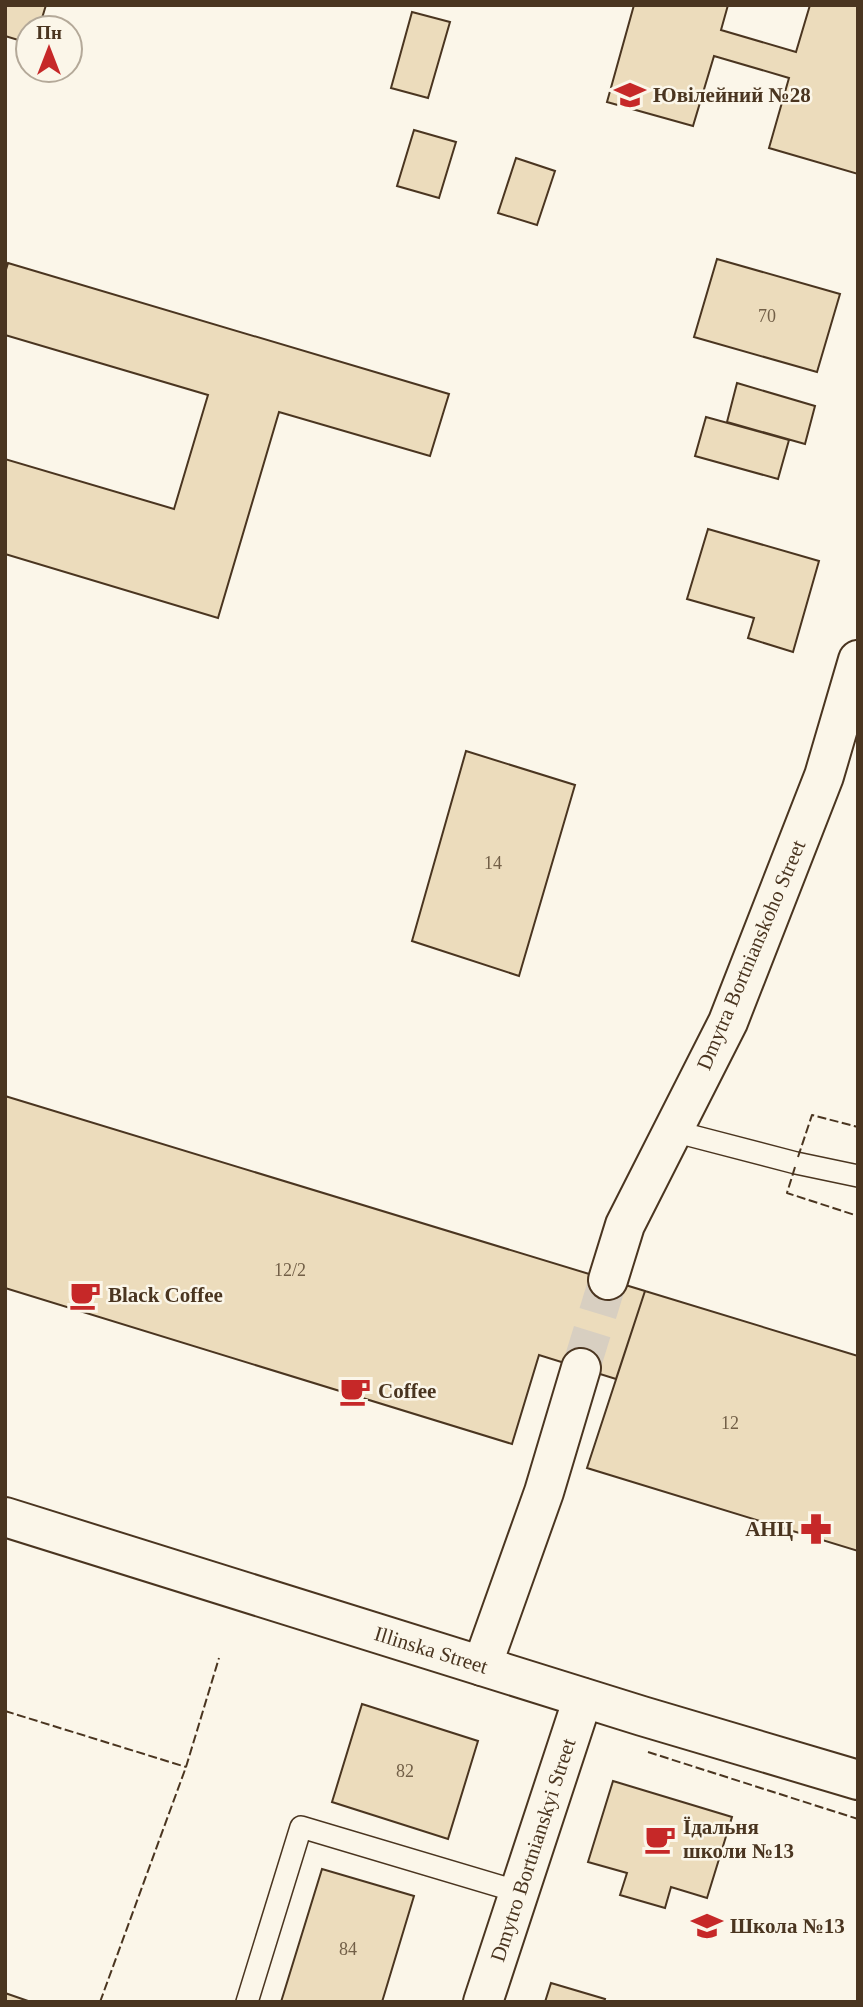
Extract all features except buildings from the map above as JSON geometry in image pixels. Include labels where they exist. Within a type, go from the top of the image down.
[{"type":"street","name":"Dmytra Bortnianskoho Street","points":[[608,1280],[625,1225],[728,1022],[824,776],[858,660]]},
{"type":"street","points":[[482,1666],[544,1492],[581,1368]]},
{"type":"street","name":"Illinska Street","points":[[5,1517],[583,1698],[858,1780]]},
{"type":"street","name":"Dmytro Bortnianskyi Street","points":[[484,2002],[583,1698]]},
{"type":"lane","points":[[673,1131],[858,1176]]},
{"type":"lane","points":[[247,2002],[300,1827],[519,1892]]},
{"type":"tunnel","points":[[581,1368],[608,1280]]},
{"type":"fence","points":[[798,1157],[812,1115],[858,1127]]},
{"type":"fence","points":[[795,1167],[787,1193],[858,1216]]},
{"type":"fence","points":[[100,2002],[186,1767],[219,1658]]},
{"type":"fence","points":[[5,1711],[186,1767]]},
{"type":"fence","points":[[648,1752],[858,1819]]},
{"type":"place","name":"Ювілейний №28","points":[[630,95]]},
{"type":"place","name":"Black Coffee","points":[[85,1295]]},
{"type":"place","name":"Coffee","points":[[355,1391]]},
{"type":"place","name":"АНЦ","points":[[816,1529]]},
{"type":"place","name":"Їдальня школи №13","points":[[660,1839]]},
{"type":"place","name":"Школа №13","points":[[707,1926]]}]
